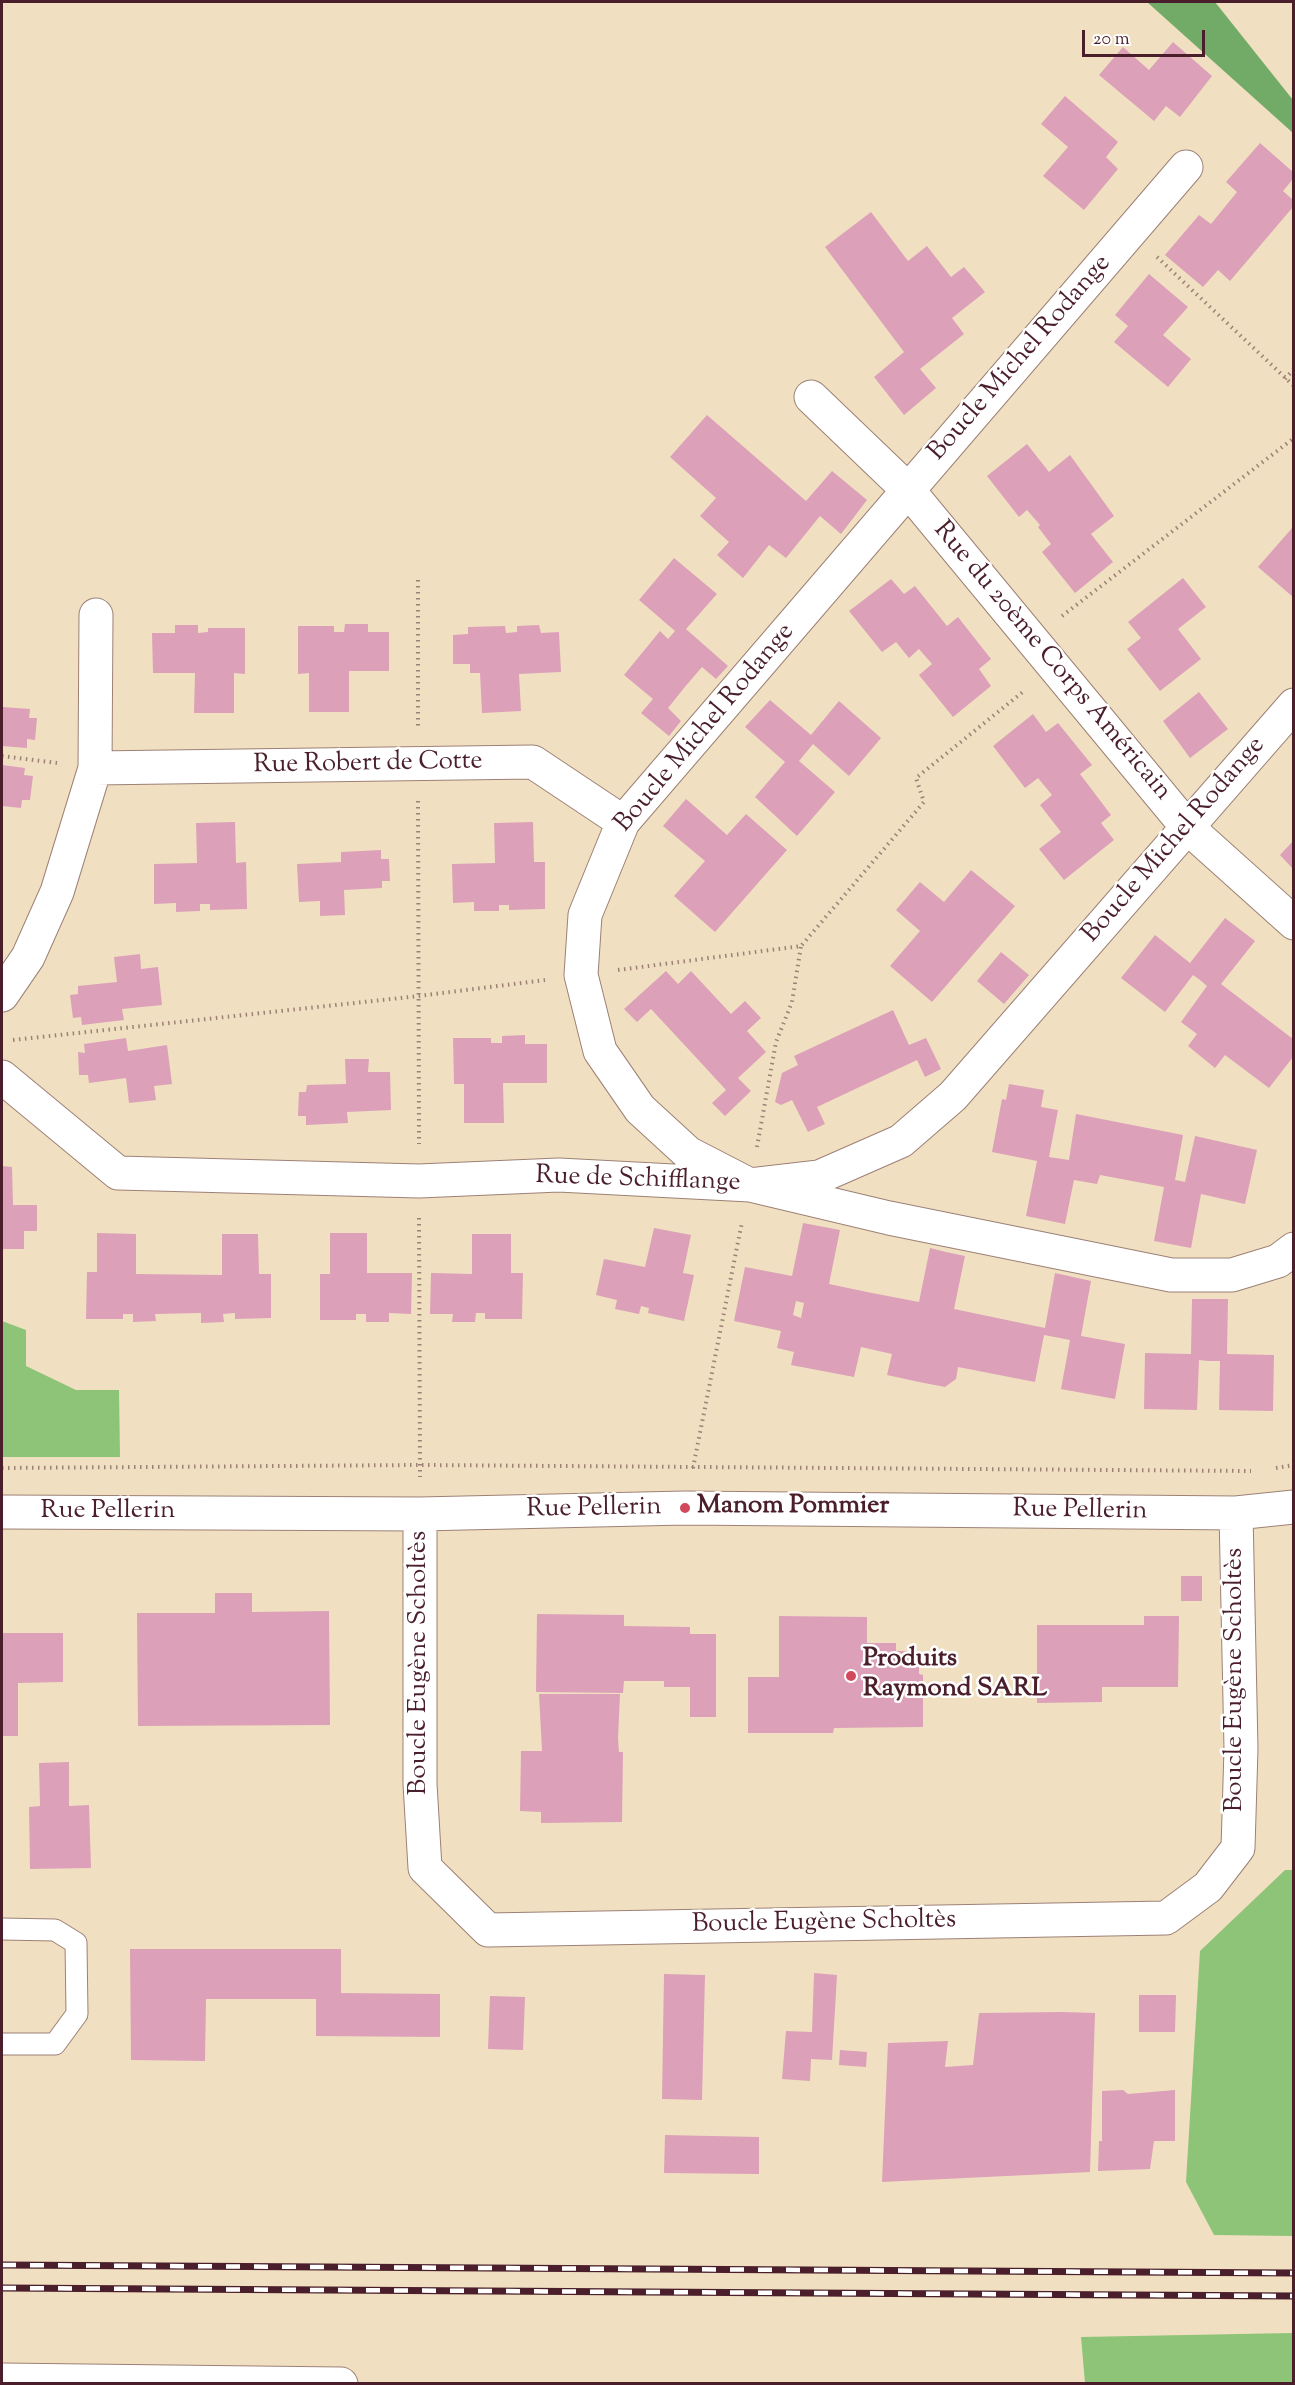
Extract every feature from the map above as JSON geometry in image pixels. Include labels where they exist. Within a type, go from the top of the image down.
[{"type":"street","name":"Boucle Michel Rodange","points":[[1186,167],[623,822],[585,915],[581,975],[600,1051],[640,1109],[688,1153],[750,1185],[819,1177],[901,1141],[953,1096],[1293,705]]},
{"type":"street","name":"Rue du 20ème Corps Américain","points":[[811,397],[908,490],[1187,827],[1293,923]]},
{"type":"street","points":[[2,995],[28,957],[57,892],[95,768],[96,615]]},
{"type":"street","name":"Rue Robert de Cotte","points":[[95,768],[533,762],[623,822]]},
{"type":"street","name":"Rue de Schifflange","points":[[2,1077],[118,1173],[419,1180],[559,1174],[750,1185],[889,1218],[1171,1275],[1232,1275],[1278,1261],[1293,1249]]},
{"type":"street","name":"Rue Pellerin","points":[[2,1512],[420,1514],[685,1508],[1236,1513],[1293,1507]]},
{"type":"street","name":"Boucle Eugène Scholtès","points":[[420,1514],[420,1784],[425,1868],[488,1930],[1166,1918],[1208,1887],[1238,1848],[1241,1749],[1236,1513]]},
{"type":"street","points":[[2,2380],[341,2384]]},
{"type":"lane","points":[[2,1929],[55,1930],[76,1942],[77,2002],[77,2014],[54,2044],[2,2044]]},
{"type":"path","points":[[1131,232],[1293,386]]},
{"type":"path","points":[[1285,379],[1293,369]]},
{"type":"path","points":[[1032,639],[1293,438]]},
{"type":"path","points":[[418,580],[420,1514]]},
{"type":"path","points":[[685,1508],[750,1185],[776,1042],[792,1002],[801,946],[924,802],[916,778],[1055,666]]},
{"type":"path","points":[[2,756],[95,768]]},
{"type":"path","points":[[11,1040],[419,996],[801,946]]},
{"type":"path","points":[[2,1468],[420,1465],[1255,1471]]},
{"type":"path","points":[[1274,1468],[1293,1465]]},
{"type":"green space","points":[[1147,2],[1215,2],[1293,100],[1293,133]]},
{"type":"green space","points":[[2,1321],[26,1330],[26,1366],[76,1390],[119,1390],[120,1457],[2,1457]]},
{"type":"green space","points":[[1285,1870],[1294,1870],[1293,2236],[1214,2235],[1186,2182],[1200,1951]]},
{"type":"green space","points":[[1293,2333],[1293,2383],[1085,2383],[1081,2337]]},
{"type":"building","points":[[1173,42],[1212,76],[1180,117],[1166,106],[1154,121],[1099,75],[1123,47],[1149,70]]},
{"type":"building","points":[[1065,96],[1118,142],[1106,157],[1118,169],[1084,210],[1043,176],[1068,147],[1041,124]]},
{"type":"building","points":[[1260,143],[1293,172],[1293,179],[1283,191],[1293,200],[1293,207],[1230,281],[1218,270],[1203,287],[1165,255],[1199,215],[1211,224],[1237,192],[1226,182]]},
{"type":"building","points":[[871,212],[908,261],[927,246],[951,277],[964,267],[985,292],[952,318],[964,334],[920,369],[936,388],[904,415],[874,377],[904,352],[825,247]]},
{"type":"building","points":[[1149,274],[1188,307],[1163,335],[1191,359],[1168,387],[1114,342],[1128,326],[1115,315]]},
{"type":"building","points":[[707,415],[806,501],[832,471],[867,500],[841,534],[820,516],[786,558],[769,545],[743,578],[717,555],[729,542],[700,516],[716,498],[670,457]]},
{"type":"building","points":[[1027,444],[1049,472],[1070,455],[1114,516],[1091,534],[1113,562],[1075,593],[1042,552],[1051,544],[1038,527],[1040,525],[1027,510],[1019,517],[987,476]]},
{"type":"building","points":[[1293,527],[1293,597],[1258,567]]},
{"type":"building","points":[[674,558],[717,594],[686,629],[728,666],[716,679],[702,667],[684,688],[668,708],[681,721],[669,736],[641,713],[653,699],[624,675],[660,631],[668,639],[675,631],[639,600]]},
{"type":"building","points":[[1183,578],[1206,607],[1178,629],[1201,659],[1160,691],[1127,649],[1141,638],[1128,622]]},
{"type":"building","points":[[891,579],[904,594],[915,586],[947,626],[958,617],[991,659],[979,669],[991,686],[953,717],[919,675],[932,664],[919,649],[909,658],[896,642],[882,652],[849,611]]},
{"type":"building","points":[[345,624],[368,624],[368,632],[389,632],[389,671],[349,671],[349,712],[309,712],[309,673],[298,674],[298,626],[334,626],[334,632],[344,632]]},
{"type":"building","points":[[175,625],[198,625],[198,633],[208,632],[208,628],[245,628],[245,674],[234,673],[234,713],[194,713],[195,673],[153,673],[152,633],[175,633]]},
{"type":"building","points":[[539,625],[541,633],[559,632],[561,672],[519,674],[521,711],[482,713],[480,673],[470,673],[470,664],[453,664],[453,635],[468,634],[468,627],[505,626],[506,633],[517,632],[517,626]]},
{"type":"building","points":[[1199,692],[1228,729],[1190,758],[1163,721]]},
{"type":"building","points":[[770,700],[811,735],[839,701],[881,738],[849,776],[813,744],[799,761],[835,792],[797,836],[755,797],[785,762],[745,727]]},
{"type":"building","points":[[2,707],[30,709],[29,718],[37,718],[35,740],[27,739],[27,748],[2,746]]},
{"type":"building","points":[[1033,714],[1046,732],[1058,723],[1092,765],[1080,774],[1111,815],[1101,823],[1114,840],[1064,880],[1039,849],[1061,832],[1040,805],[1052,795],[1038,778],[1025,788],[993,746]]},
{"type":"building","points":[[2,765],[25,768],[24,775],[33,776],[30,800],[22,800],[21,808],[2,806]]},
{"type":"building","points":[[686,799],[727,835],[746,814],[787,850],[715,932],[674,896],[705,861],[663,826]]},
{"type":"building","points":[[235,822],[236,863],[246,862],[247,909],[210,910],[210,904],[200,904],[200,911],[176,912],[176,903],[154,904],[154,864],[197,863],[196,823]]},
{"type":"building","points":[[533,822],[534,862],[545,862],[545,909],[509,910],[509,905],[499,905],[499,911],[474,911],[474,902],[453,903],[452,864],[495,863],[494,823]]},
{"type":"building","points":[[1293,841],[1293,869],[1280,855]]},
{"type":"building","points":[[381,850],[381,859],[389,859],[390,881],[382,881],[382,888],[344,890],[345,915],[320,916],[320,901],[299,902],[297,864],[341,862],[341,852]]},
{"type":"building","points":[[971,870],[1015,906],[932,1002],[890,966],[920,931],[896,910],[920,882],[944,902]]},
{"type":"building","points":[[1225,918],[1255,941],[1221,984],[1293,1039],[1293,1057],[1269,1088],[1225,1055],[1215,1068],[1188,1046],[1197,1034],[1181,1022],[1207,986],[1200,980],[1193,975],[1165,1012],[1121,978],[1155,935],[1190,963]]},
{"type":"building","points":[[1001,952],[1029,975],[1004,1004],[977,981]]},
{"type":"building","points":[[140,954],[141,969],[158,967],[162,1005],[122,1009],[124,1020],[82,1025],[81,1017],[73,1018],[70,995],[78,994],[78,986],[117,982],[114,957]]},
{"type":"building","points":[[666,971],[678,984],[691,971],[731,1014],[745,1001],[761,1018],[747,1031],[766,1052],[738,1078],[751,1091],[725,1116],[712,1103],[726,1090],[651,1009],[637,1022],[624,1009]]},
{"type":"building","points":[[893,1010],[909,1045],[926,1038],[941,1069],[925,1077],[917,1060],[817,1107],[825,1124],[808,1132],[792,1100],[781,1105],[775,1102],[782,1073],[798,1065],[794,1056]]},
{"type":"building","points":[[525,1035],[525,1044],[547,1044],[547,1083],[503,1083],[504,1123],[464,1123],[464,1084],[454,1084],[453,1038],[491,1038],[491,1043],[502,1043],[502,1036]]},
{"type":"building","points":[[126,1038],[128,1051],[167,1045],[172,1084],[154,1086],[156,1100],[129,1103],[126,1078],[89,1083],[88,1075],[79,1075],[78,1052],[85,1053],[84,1044]]},
{"type":"building","points":[[345,1059],[369,1059],[368,1072],[390,1072],[391,1110],[347,1112],[348,1123],[306,1125],[306,1116],[298,1116],[299,1092],[306,1092],[307,1085],[346,1084]]},
{"type":"building","points":[[1009,1084],[1044,1090],[1041,1107],[1058,1110],[1049,1157],[1069,1160],[1076,1114],[1183,1135],[1175,1180],[1185,1182],[1195,1136],[1257,1150],[1245,1204],[1201,1194],[1191,1248],[1154,1241],[1164,1187],[1100,1175],[1097,1184],[1074,1180],[1065,1224],[1026,1216],[1037,1161],[992,1152],[1002,1099],[1006,1100]]},
{"type":"building","points":[[2,1166],[12,1167],[13,1205],[37,1205],[37,1231],[24,1231],[24,1249],[2,1249]]},
{"type":"building","points":[[803,1223],[840,1230],[829,1284],[919,1302],[930,1248],[965,1256],[954,1309],[1045,1328],[1055,1273],[1091,1281],[1081,1336],[1125,1344],[1115,1399],[1061,1389],[1070,1340],[1044,1335],[1035,1382],[958,1367],[956,1379],[945,1387],[919,1382],[887,1375],[892,1354],[861,1347],[854,1377],[791,1365],[794,1352],[777,1348],[781,1331],[734,1321],[745,1267],[792,1276]],"holes":[[[796,1301],[804,1303],[801,1318],[793,1315]]]},
{"type":"building","points":[[654,1228],[691,1235],[683,1273],[694,1275],[684,1321],[648,1313],[649,1308],[641,1306],[639,1314],[615,1309],[617,1300],[596,1295],[604,1259],[645,1267]]},
{"type":"building","points":[[97,1233],[136,1234],[136,1274],[222,1275],[222,1234],[258,1234],[259,1274],[271,1274],[271,1318],[235,1319],[235,1313],[223,1314],[224,1322],[201,1323],[201,1313],[155,1314],[156,1321],[133,1322],[133,1314],[123,1314],[123,1319],[86,1319],[87,1272],[97,1272]]},
{"type":"building","points":[[330,1233],[367,1233],[367,1273],[412,1273],[411,1314],[389,1313],[389,1322],[366,1322],[366,1314],[356,1314],[356,1320],[320,1320],[320,1274],[330,1274]]},
{"type":"building","points":[[472,1234],[511,1234],[511,1273],[523,1273],[522,1319],[485,1319],[485,1313],[476,1313],[475,1322],[452,1322],[453,1314],[430,1314],[431,1273],[472,1274]]},
{"type":"building","points":[[1192,1299],[1228,1299],[1227,1354],[1274,1355],[1273,1411],[1219,1410],[1220,1361],[1199,1360],[1197,1410],[1144,1409],[1145,1353],[1191,1354]]},
{"type":"building","points":[[1181,1576],[1202,1576],[1202,1601],[1181,1601]]},
{"type":"building","points":[[215,1593],[252,1593],[252,1612],[329,1611],[330,1725],[138,1726],[137,1613],[215,1613]]},
{"type":"building","points":[[537,1614],[624,1615],[624,1626],[690,1627],[690,1634],[716,1634],[716,1717],[690,1717],[690,1687],[664,1687],[664,1681],[624,1681],[623,1693],[536,1692]]},
{"type":"building","name":"Produits Raymond SARL","points":[[779,1616],[867,1617],[867,1643],[896,1643],[896,1651],[908,1651],[919,1662],[919,1674],[923,1675],[923,1727],[834,1728],[833,1733],[748,1733],[748,1677],[779,1677]]},
{"type":"building","points":[[1144,1616],[1179,1616],[1178,1687],[1102,1687],[1102,1702],[1037,1703],[1037,1625],[1144,1625]]},
{"type":"building","points":[[2,1633],[63,1633],[63,1682],[18,1683],[18,1736],[2,1736]]},
{"type":"building","points":[[539,1694],[620,1694],[618,1739],[619,1752],[623,1752],[622,1822],[541,1823],[541,1812],[520,1811],[521,1751],[542,1751]]},
{"type":"building","points":[[69,1762],[69,1806],[89,1805],[91,1868],[30,1869],[29,1807],[40,1806],[39,1763]]},
{"type":"building","points":[[130,1949],[341,1949],[341,1993],[440,1994],[440,2037],[316,2036],[316,1999],[206,1999],[205,2061],[131,2060]]},
{"type":"building","points":[[814,1973],[837,1975],[832,2060],[811,2059],[810,2081],[782,2079],[786,2031],[812,2032]]},
{"type":"building","points":[[664,1974],[705,1975],[702,2100],[662,2099]]},
{"type":"building","points":[[1139,1995],[1176,1995],[1175,2032],[1139,2032]]},
{"type":"building","points":[[490,1996],[525,1997],[523,2050],[488,2049]]},
{"type":"building","points":[[979,2013],[1095,2013],[1090,2172],[882,2182],[888,2043],[948,2041],[945,2067],[973,2065]]},
{"type":"building","points":[[840,2050],[867,2052],[866,2067],[839,2065]]},
{"type":"building","points":[[1123,2090],[1128,2094],[1175,2090],[1175,2141],[1154,2141],[1150,2169],[1098,2171],[1099,2141],[1102,2141],[1102,2091]]},
{"type":"building","points":[[665,2135],[759,2137],[759,2174],[664,2173]]},
{"type":"railway","points":[[2,2265],[1294,2273]]},
{"type":"railway","points":[[2,2288],[1294,2296]]},
{"type":"place","name":"Manom Pommier","points":[[685,1508]]},
{"type":"place","name":"Produits Raymond SARL","points":[[851,1676]]}]
